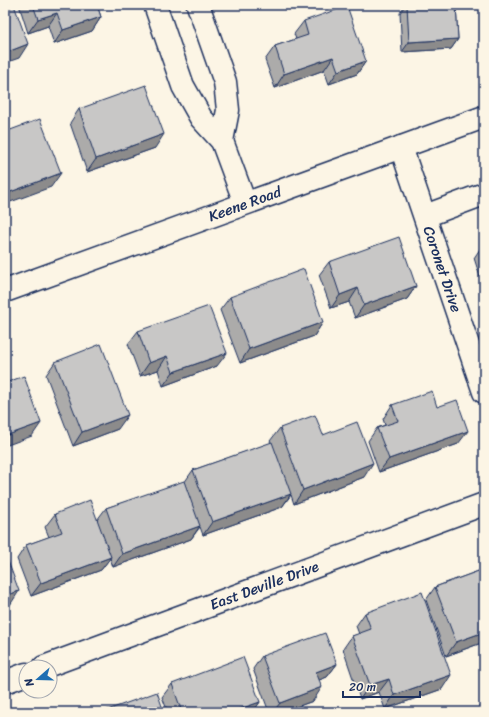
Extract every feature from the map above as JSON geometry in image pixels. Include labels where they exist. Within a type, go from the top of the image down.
[{"type":"street","points":[[155,5],[183,86],[201,118],[222,142],[245,203]]},
{"type":"street","points":[[198,5],[225,82],[228,110],[222,142]]},
{"type":"street","name":"Keene Road","points":[[5,291],[484,117]]},
{"type":"street","name":"Coronet Drive","points":[[401,147],[484,392]]},
{"type":"street","points":[[425,216],[484,194]]},
{"type":"street","name":"East Deville Drive","points":[[58,662],[484,504]]},
{"type":"street","points":[[5,682],[18,677]]},
{"type":"building","points":[[5,5],[14,5],[28,44],[5,53]]},
{"type":"building","points":[[33,5],[97,5],[101,17],[63,30],[57,13],[38,19]]},
{"type":"building","points":[[407,5],[456,5],[458,39],[409,42]]},
{"type":"building","points":[[347,6],[366,61],[338,71],[333,57],[284,74],[275,46],[308,35],[304,21]]},
{"type":"building","points":[[146,85],[164,134],[96,159],[79,109]]},
{"type":"building","points":[[40,119],[61,173],[5,194],[5,132]]},
{"type":"building","points":[[399,237],[416,286],[364,305],[358,288],[340,295],[329,262]]},
{"type":"building","points":[[304,269],[323,322],[249,349],[230,297]]},
{"type":"building","points":[[209,306],[227,353],[173,372],[167,356],[149,363],[138,331]]},
{"type":"building","points":[[101,344],[128,415],[82,432],[55,362]]},
{"type":"building","points":[[24,376],[41,423],[5,436],[5,383]]},
{"type":"building","points":[[432,391],[437,407],[457,400],[468,431],[389,459],[377,428],[398,421],[392,405]]},
{"type":"building","points":[[315,415],[323,435],[357,422],[373,463],[303,490],[280,428]]},
{"type":"building","points":[[272,442],[291,494],[212,522],[193,470]]},
{"type":"building","points":[[184,481],[200,526],[122,554],[106,508]]},
{"type":"building","points":[[90,500],[111,557],[41,583],[26,545],[62,532],[55,514]]},
{"type":"building","points":[[5,553],[19,591],[5,596]]},
{"type":"building","points":[[484,569],[484,632],[456,642],[435,587]]},
{"type":"building","points":[[422,592],[451,675],[394,695],[389,679],[370,685],[352,636],[371,629],[365,613]]},
{"type":"building","points":[[325,633],[337,664],[316,672],[322,687],[280,703],[262,656]]},
{"type":"building","points":[[243,657],[260,702],[231,712],[182,712],[172,684]]},
{"type":"building","points":[[157,692],[164,712],[102,712]]}]
